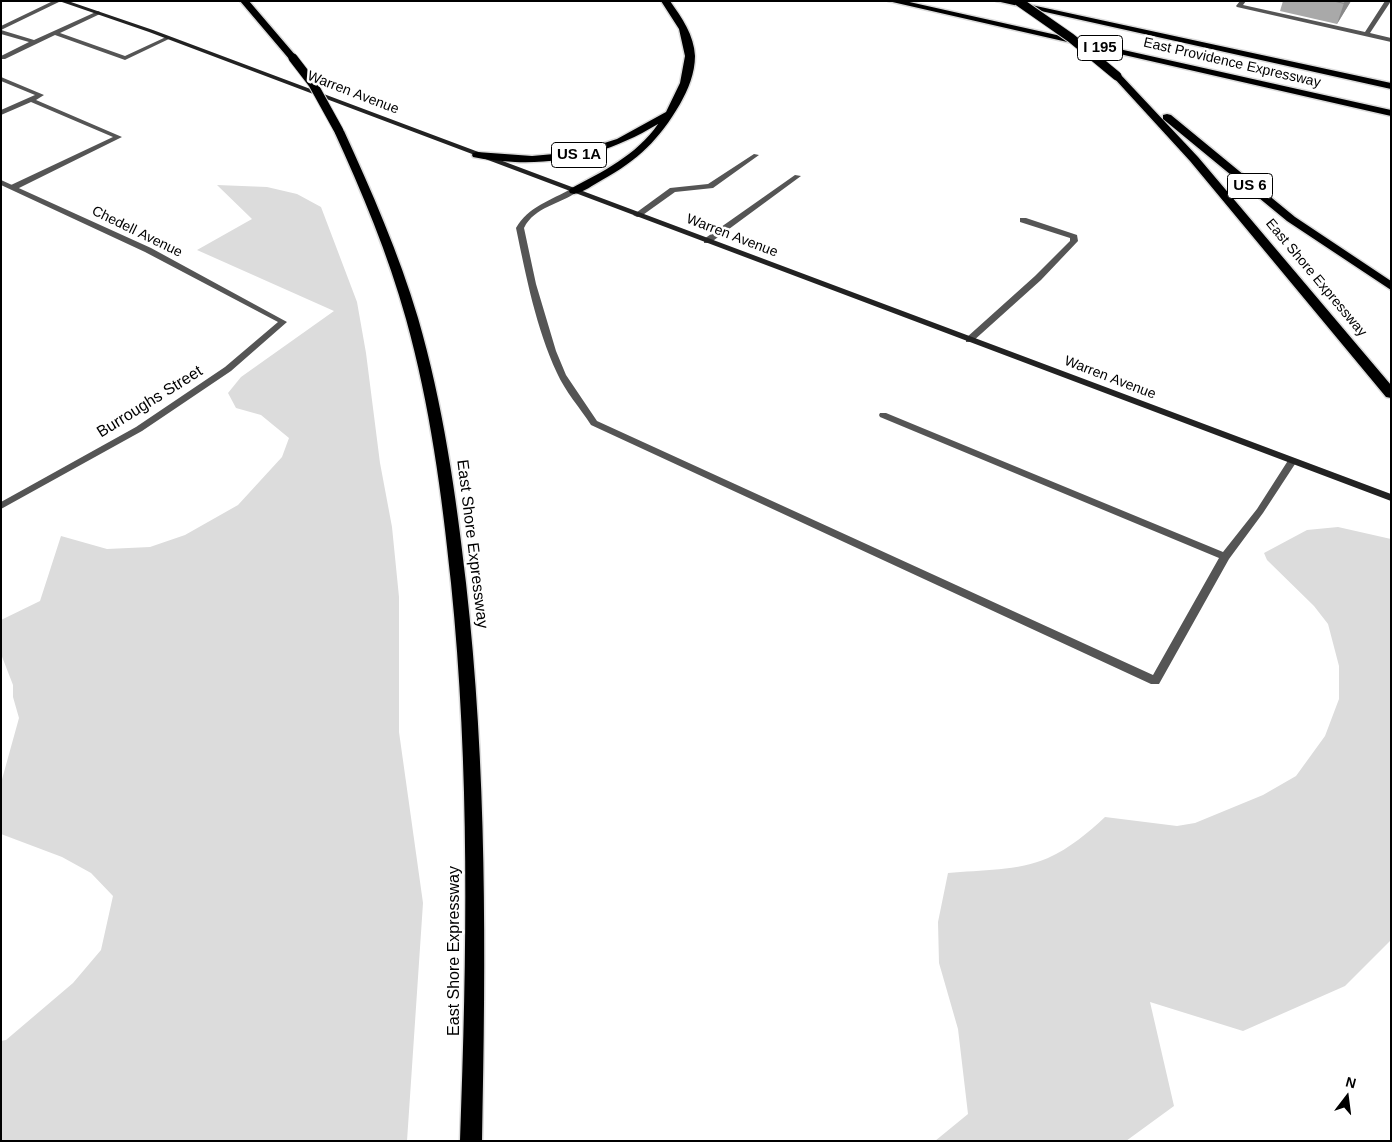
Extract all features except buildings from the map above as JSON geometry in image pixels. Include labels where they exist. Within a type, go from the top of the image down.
[{"type":"highway","name":"East Shore Expressway","points":[[244,1],[293,58],[316,89],[338,131],[365,188],[404,292],[429,386],[450,503],[462,608],[473,767],[475,991],[471,1141]]},
{"type":"highway","points":[[574,191],[603,175],[644,147],[660,130],[686,83],[690,55],[684,30],[665,1]]},
{"type":"highway","name":"East Providence Expressway","points":[[892,1],[1391,112]]},
{"type":"highway","name":"East Providence Expressway","points":[[1000,1],[1391,86]]},
{"type":"highway","name":"East Shore Expressway","points":[[1018,1],[1072,38],[1117,76],[1194,160],[1391,394]]},
{"type":"highway","name":"US 6","points":[[1117,76],[1272,205],[1391,287]]},
{"type":"highway","name":"US 1A","points":[[477,155],[530,160],[558,159],[585,154],[622,141],[671,111]]},
{"type":"main road","name":"Warren Avenue","points":[[62,1],[168,38],[1391,498]]},
{"type":"street","points":[[1,28],[58,1]]},
{"type":"street","points":[[1243,1],[1239,6],[1391,40]]},
{"type":"street","points":[[1366,35],[1388,1]]},
{"type":"street","points":[[3,58],[98,13]]},
{"type":"street","points":[[1,32],[34,42]]},
{"type":"street","points":[[55,33],[125,58],[168,38]]},
{"type":"street","points":[[1,79],[41,95],[1,113]]},
{"type":"street","points":[[14,188],[119,137],[31,100]]},
{"type":"street","points":[[637,215],[673,190],[710,186],[756,155]]},
{"type":"street","points":[[707,241],[797,176]]},
{"type":"street","name":"Chedell Avenue","points":[[1,182],[148,250],[261,309]]},
{"type":"street","points":[[574,191],[537,210],[522,223],[520,233],[532,284],[552,351],[562,376],[594,423],[1155,681],[1225,558],[1260,511],[1292,461]]},
{"type":"street","points":[[968,340],[1038,278],[1074,241],[1074,237],[1023,220]]},
{"type":"street","name":"Burroughs Street","points":[[1,506],[139,429],[228,370],[283,322],[261,309]]},
{"type":"street","points":[[884,415],[1225,558]]},
{"type":"shaded area","points":[[217,185],[267,187],[297,194],[321,207],[357,302],[366,353],[380,463],[392,527],[399,597],[399,732],[423,903],[407,1141],[1,1141],[1,1041],[6,1040],[73,983],[101,950],[113,896],[91,873],[62,857],[1,834],[1,783],[19,718],[13,697],[13,685],[1,654],[1,620],[40,601],[61,536],[107,549],[150,547],[185,535],[238,505],[282,457],[289,438],[261,415],[236,408],[228,393],[241,377],[334,311],[197,250],[252,219]]},
{"type":"shaded area","points":[[1338,527],[1391,539],[1391,940],[1345,986],[1243,1031],[1150,1002],[1174,1106],[1126,1141],[935,1141],[968,1114],[958,1029],[939,963],[938,922],[948,873],[999,869],[1024,865],[1048,858],[1071,845],[1105,817],[1177,826],[1195,823],[1263,795],[1296,776],[1325,736],[1339,699],[1339,666],[1328,624],[1314,606],[1267,560],[1264,553],[1307,530]]}]
